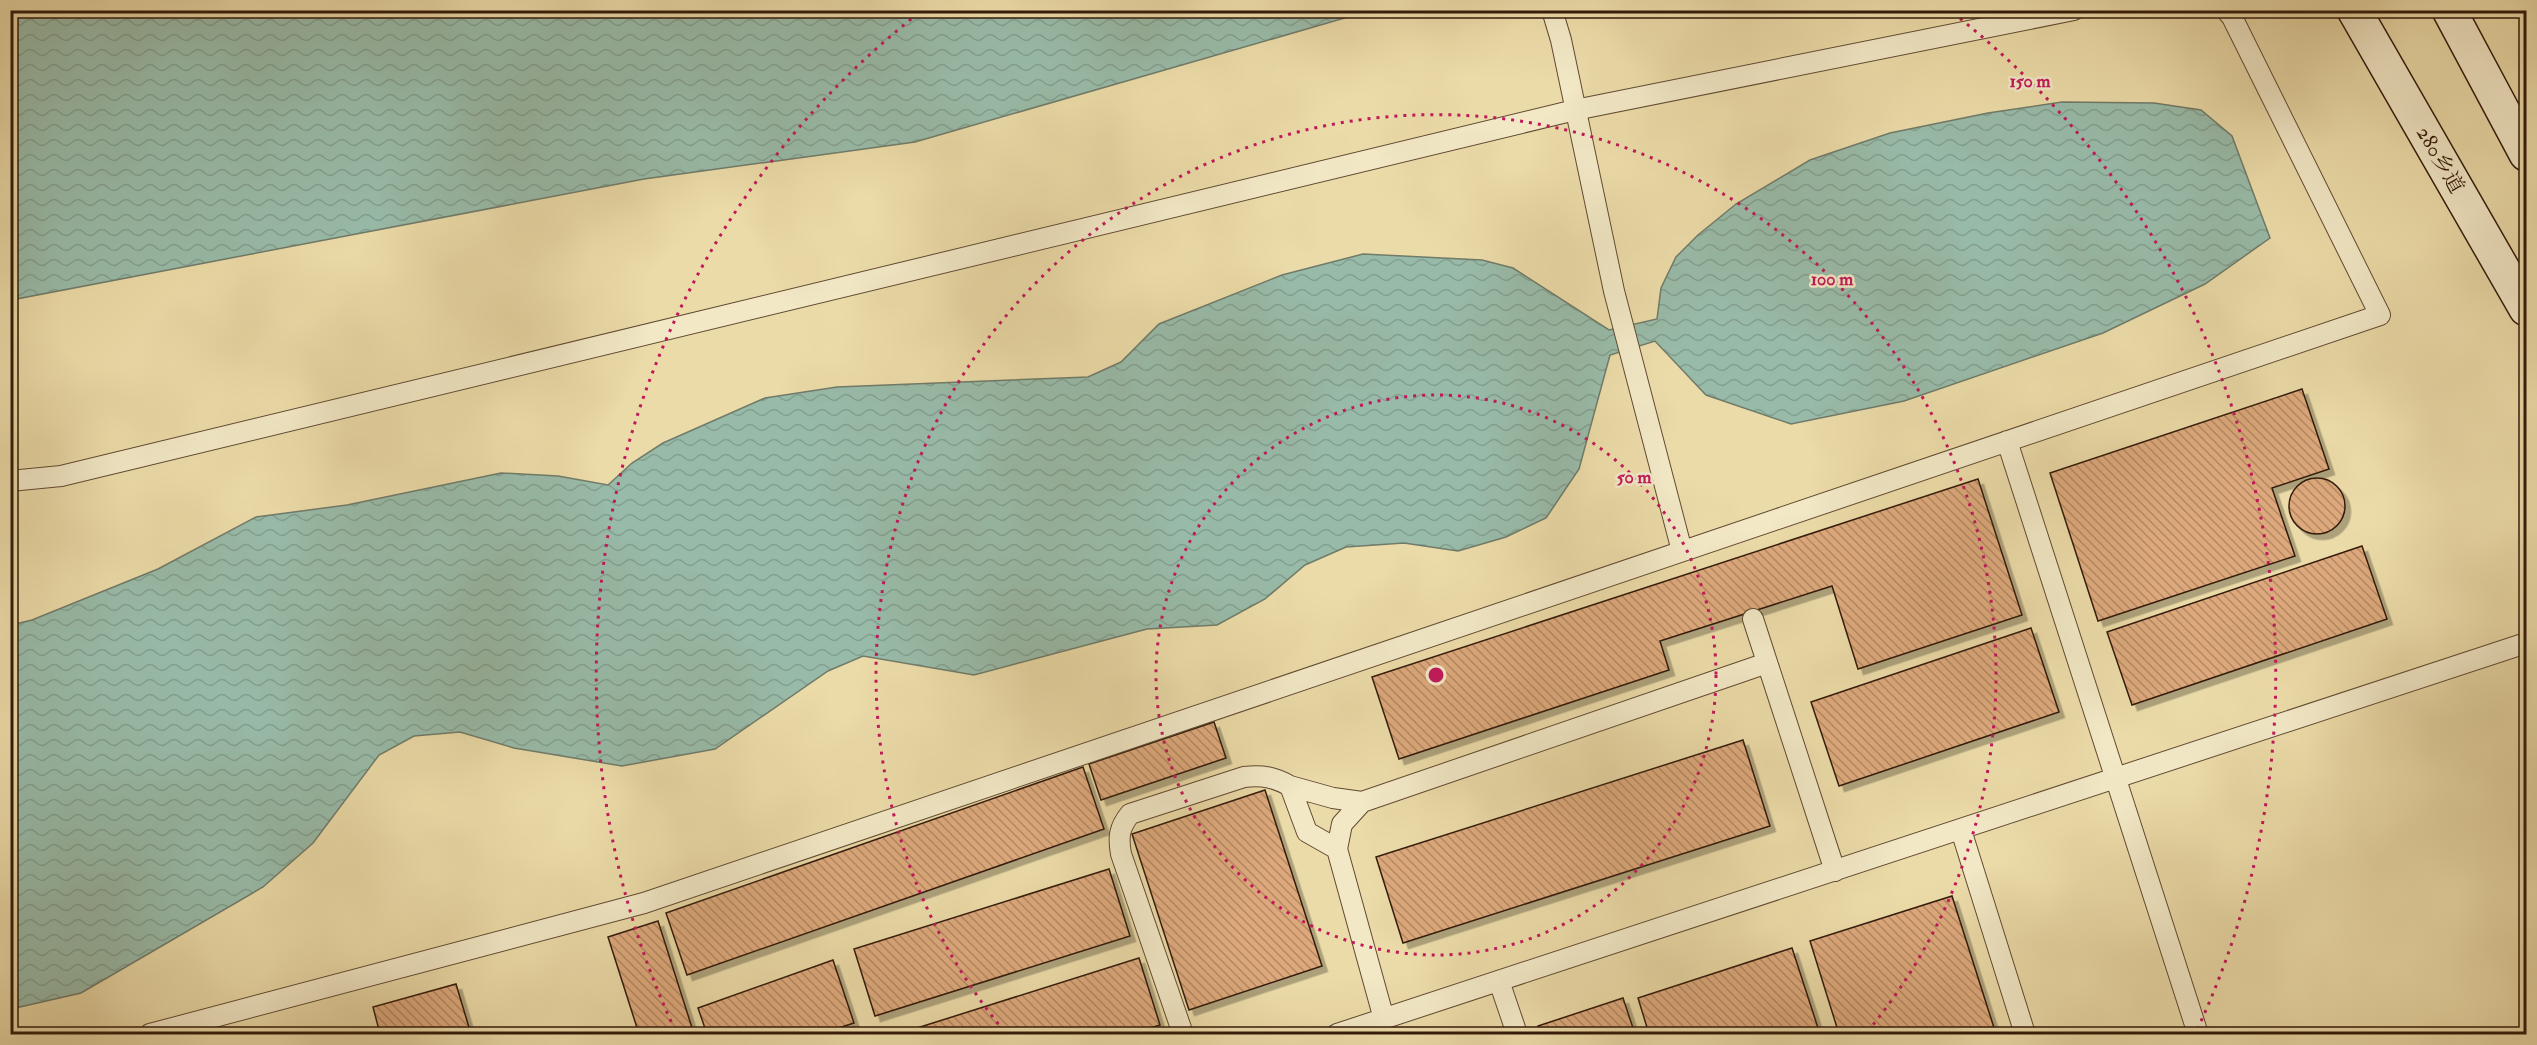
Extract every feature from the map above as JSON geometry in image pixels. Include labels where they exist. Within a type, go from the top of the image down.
[{"type":"main road","name":"280乡道","points":[[2354,10],[2526,309]]},
{"type":"main road","points":[[2449,10],[2526,154]]},
{"type":"lane","points":[[1552,10],[1561,40],[1614,291],[1682,551]]},
{"type":"lane","points":[[10,481],[62,476],[1575,110],[2074,10]]},
{"type":"lane","points":[[150,1035],[645,903],[2380,315],[2232,17],[2226,10]]},
{"type":"lane","points":[[2007,441],[2198,1035]]},
{"type":"lane","points":[[1753,619],[1835,871]]},
{"type":"lane","points":[[1337,1035],[2526,643]]},
{"type":"lane","points":[[1183,1035],[1121,854],[1118,840],[1120,826],[1130,814],[1244,777],[1260,775],[1274,777],[1290,786],[1333,798],[1362,802],[1767,663]]},
{"type":"lane","points":[[1290,786],[1308,832],[1337,849]]},
{"type":"lane","points":[[1362,802],[1342,824],[1337,849],[1384,1019]]},
{"type":"lane","points":[[1960,830],[2025,1035]]},
{"type":"lane","points":[[1499,981],[1517,1035]]},
{"type":"water","points":[[11,10],[1348,11],[1345,18],[915,142],[644,179],[11,300]]},
{"type":"water","points":[[2062,102],[2154,103],[2201,110],[2232,136],[2270,238],[2205,284],[2103,333],[1904,401],[1791,424],[1706,395],[1655,341],[1610,355],[1579,469],[1546,518],[1506,537],[1458,551],[1404,543],[1346,547],[1305,565],[1265,599],[1217,625],[1147,629],[974,675],[863,656],[828,671],[715,749],[622,766],[514,748],[460,732],[414,736],[379,755],[313,843],[263,887],[81,993],[11,1009],[11,625],[32,620],[158,569],[256,517],[347,505],[501,473],[558,476],[608,485],[632,463],[663,443],[765,398],[837,387],[1088,377],[1121,362],[1159,324],[1282,275],[1363,254],[1482,260],[1513,268],[1609,330],[1657,319],[1661,288],[1676,257],[1698,235],[1736,204],[1810,160],[1890,133],[1988,113]]},
{"type":"building","points":[[2302,389],[2329,469],[2272,488],[2295,556],[2098,621],[2050,473]]},
{"type":"building","points":[[2312,478],[2322,478],[2337,486],[2343,495],[2345,506],[2343,517],[2337,526],[2322,534],[2312,534],[2301,529],[2294,522],[2289,511],[2289,501],[2294,490],[2301,483]]},
{"type":"building","points":[[1978,479],[2022,615],[1858,669],[1832,586],[1660,641],[1669,670],[1399,759],[1372,677]]},
{"type":"building","points":[[2362,546],[2387,619],[2132,705],[2107,632]]},
{"type":"building","points":[[2031,628],[2059,712],[1839,786],[1811,702]]},
{"type":"building","points":[[1214,722],[1226,758],[1101,800],[1089,764]]},
{"type":"building","points":[[1743,740],[1770,826],[1403,943],[1376,857]]},
{"type":"building","points":[[1083,767],[1104,829],[687,975],[666,913]]},
{"type":"building","points":[[1265,790],[1322,966],[1189,1010],[1132,834]]},
{"type":"building","points":[[1109,869],[1130,936],[875,1016],[854,949]]},
{"type":"building","points":[[1952,896],[1996,1034],[1839,1034],[1810,941]]},
{"type":"building","points":[[658,921],[694,1034],[639,1034],[608,937]]},
{"type":"building","points":[[1792,948],[1820,1034],[1649,1034],[1638,998]]},
{"type":"building","points":[[1139,958],[1160,1025],[1131,1034],[898,1034]]},
{"type":"building","points":[[833,960],[854,1023],[820,1034],[707,1034],[698,1008]]},
{"type":"building","points":[[456,984],[471,1034],[380,1034],[373,1007]]},
{"type":"building","points":[[1623,998],[1635,1034],[1541,1034],[1538,1026]]}]
